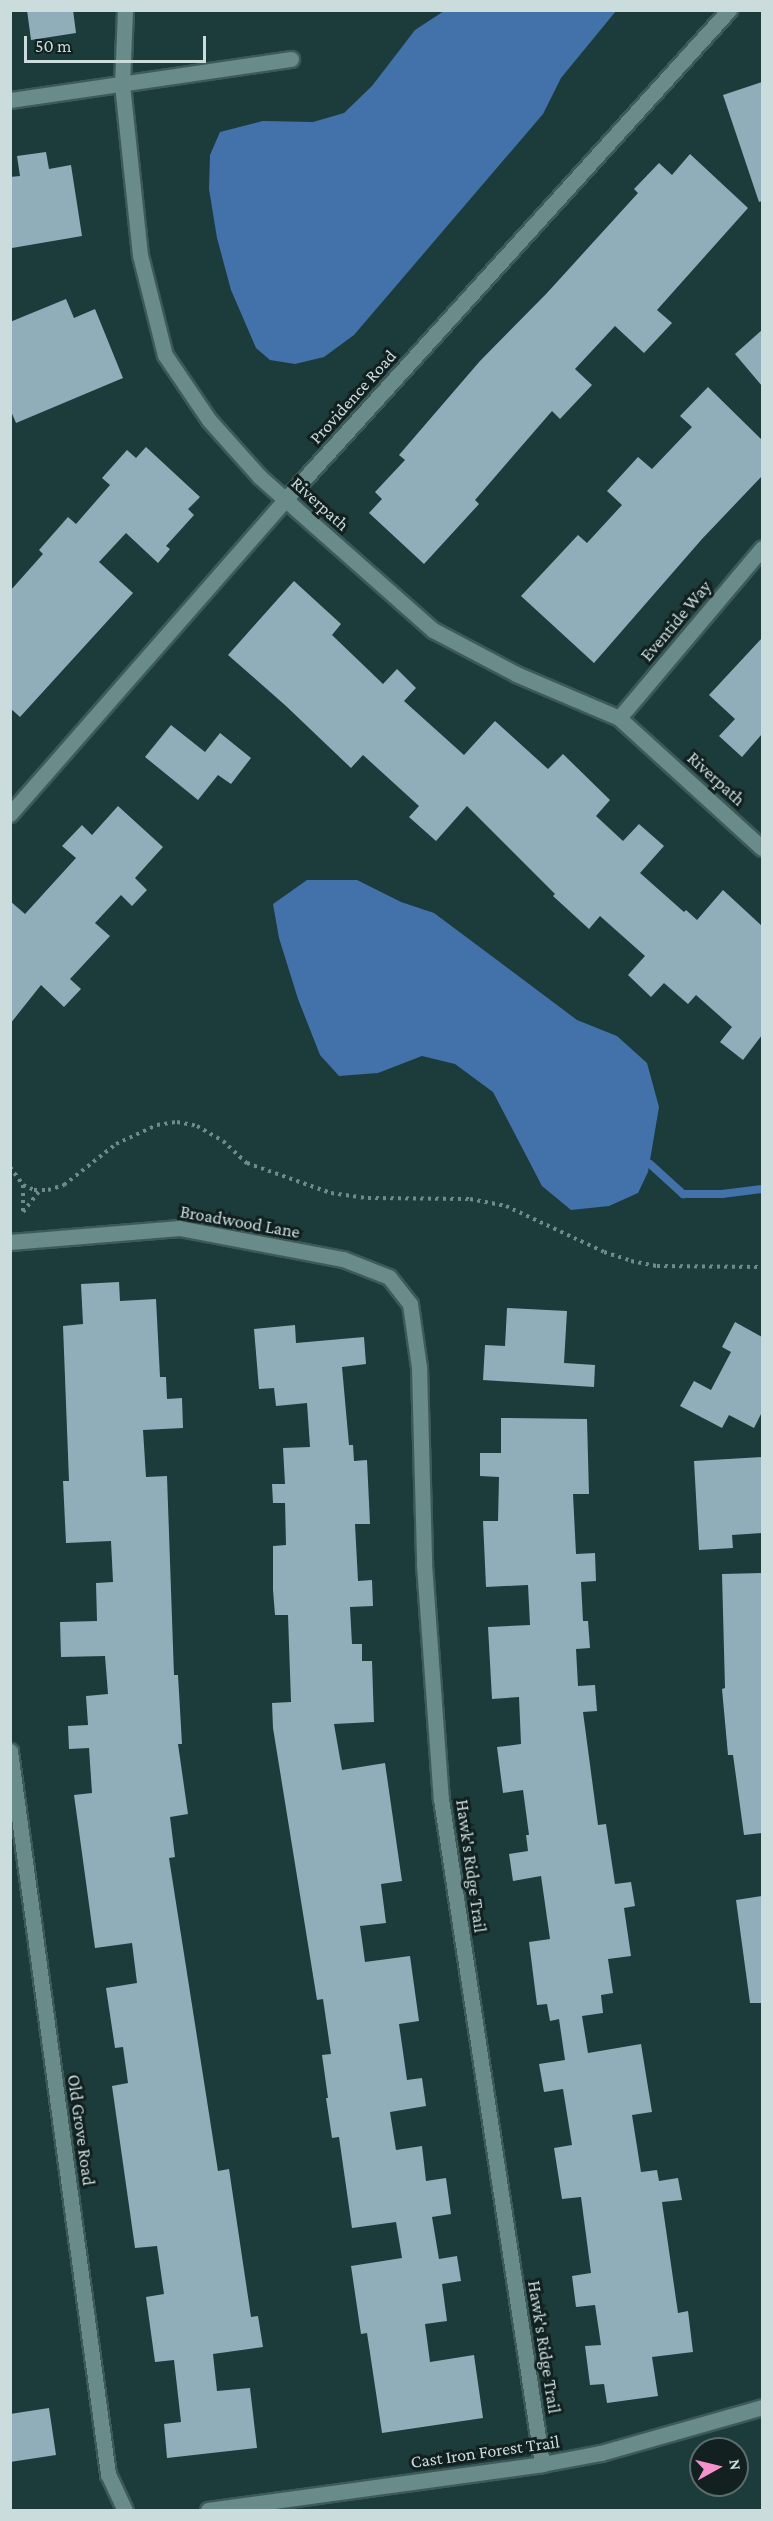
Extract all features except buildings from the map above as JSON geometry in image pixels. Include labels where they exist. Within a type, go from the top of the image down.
[{"type":"street","name":"Riverpath","points":[[125,10],[122,84],[140,255],[165,355],[209,420],[260,477],[433,630],[516,674],[619,718],[762,848]]},
{"type":"street","name":"Providence Road","points":[[10,814],[286,500],[729,10]]},
{"type":"street","points":[[10,100],[291,59]]},
{"type":"street","name":"Eventide Way","points":[[619,718],[762,548]]},
{"type":"street","name":"Broadwood Lane","points":[[10,1242],[179,1228],[343,1259],[389,1277]]},
{"type":"street","name":"Hawk's Ridge Trail","points":[[389,1277],[410,1304],[418,1356],[424,1564],[441,1799],[542,2464]]},
{"type":"street","name":"Old Grove Road","points":[[10,1751],[108,2474],[125,2511]]},
{"type":"street","name":"Cast Iron Forest Trail","points":[[208,2511],[542,2464],[601,2453],[762,2407]]},
{"type":"path","points":[[23,1185],[40,1190],[64,1185],[116,1144],[141,1131],[177,1122],[197,1126],[206,1131],[223,1141],[247,1163],[331,1193],[368,1198],[470,1199],[506,1206],[604,1252],[631,1261],[657,1266],[762,1267]]},
{"type":"path","points":[[10,1167],[23,1185],[23,1212],[40,1190]]},
{"type":"water","points":[[444,11],[616,11],[561,78],[543,114],[354,335],[324,357],[295,364],[270,360],[256,348],[231,290],[217,238],[209,189],[210,155],[220,132],[263,121],[313,122],[344,113],[372,86],[415,30]]},
{"type":"water","points":[[307,880],[357,880],[401,902],[434,913],[577,1020],[617,1036],[647,1063],[659,1107],[648,1172],[638,1193],[609,1206],[571,1210],[542,1186],[493,1092],[455,1064],[422,1056],[378,1073],[339,1076],[320,1055],[298,999],[279,938],[273,904]]},
{"type":"waterway","points":[[650,1164],[683,1194],[722,1194],[762,1189]]}]
